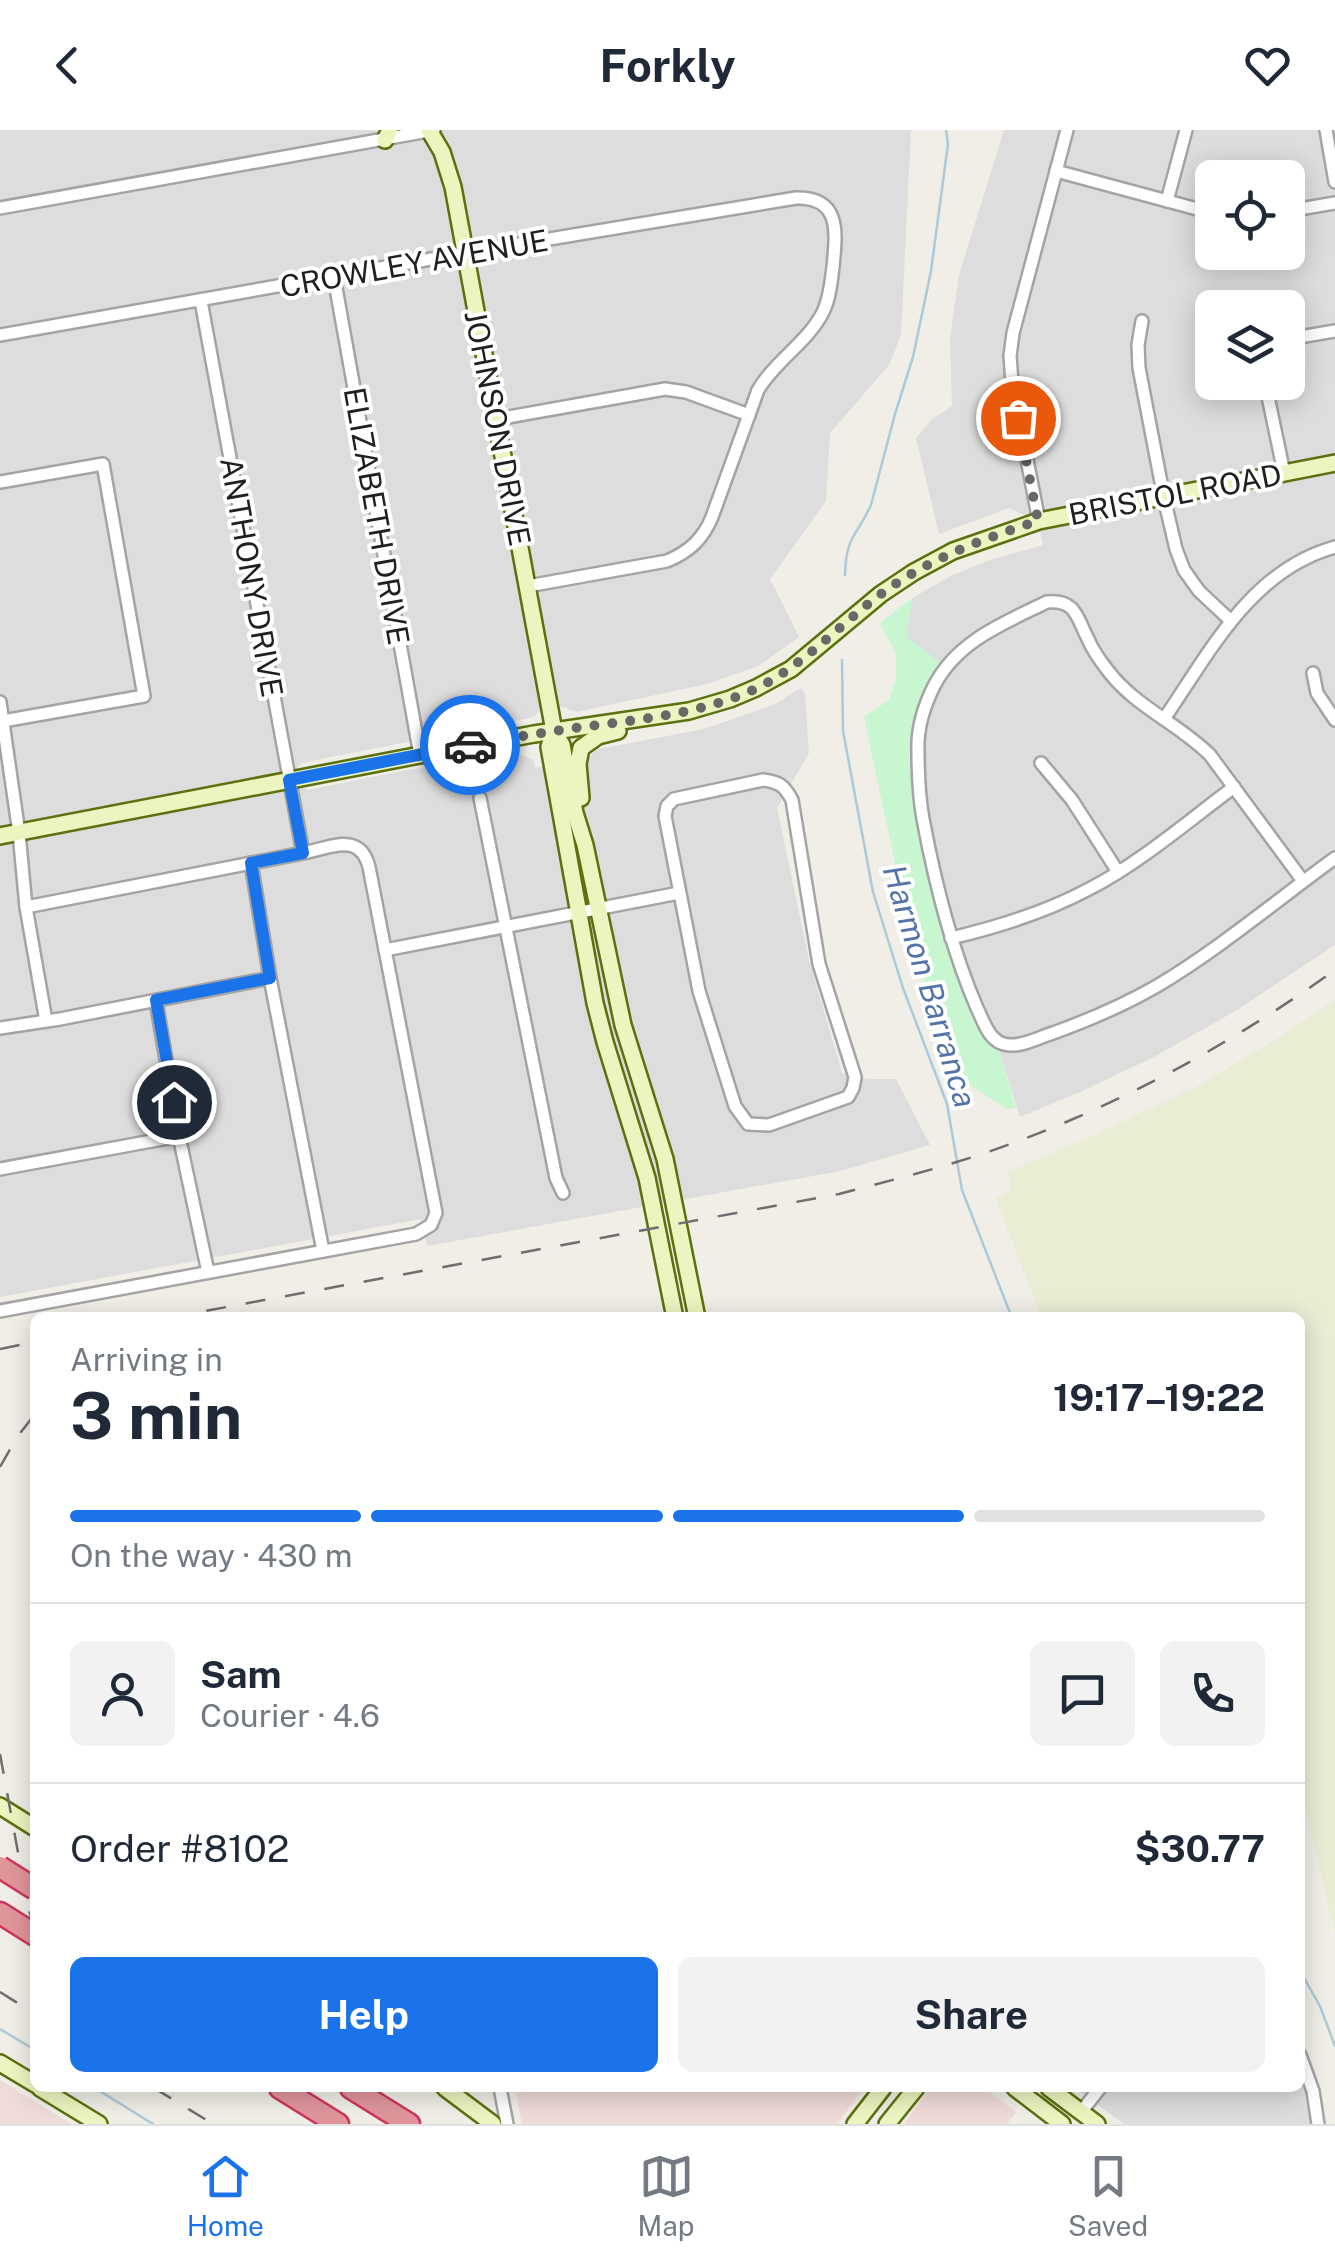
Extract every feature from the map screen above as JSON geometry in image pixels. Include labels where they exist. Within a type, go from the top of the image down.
[{"type":"highway","points":[[0,1867],[30,1886]]},
{"type":"highway","points":[[1,1913],[30,1931]]},
{"type":"highway","points":[[286,2092],[338,2124]]},
{"type":"highway","points":[[357,2092],[408,2124]]},
{"type":"main road","name":"JOHNSON DRIVE","points":[[431,130],[448,170],[466,253],[554,731],[562,744],[575,813],[586,845],[630,1055],[665,1159],[696,1312]]},
{"type":"main road","name":"BRISTOL ROAD","points":[[0,836],[420,754],[689,711],[730,699],[791,669],[881,594],[953,551],[1038,521],[1335,463]]},
{"type":"main road","points":[[586,845],[578,764],[581,748],[598,736],[654,724],[689,711]]},
{"type":"main road","name":"JOHNSON DRIVE","points":[[554,731],[549,748],[600,1022],[647,1178],[674,1312]]},
{"type":"main road","points":[[0,1806],[30,1825]]},
{"type":"main road","points":[[0,2063],[30,2081]]},
{"type":"main road","points":[[48,2092],[99,2124]]},
{"type":"main road","points":[[450,2092],[494,2124]]},
{"type":"main road","points":[[855,2124],[880,2092]]},
{"type":"main road","points":[[887,2124],[913,2092]]},
{"type":"main road","points":[[1020,2092],[1062,2124]]},
{"type":"main road","points":[[1055,2092],[1097,2124]]},
{"type":"street","points":[[0,208],[431,130]]},
{"type":"street","points":[[1038,521],[1010,356],[1067,130]]},
{"type":"street","points":[[1167,201],[1186,130]]},
{"type":"street","points":[[1326,130],[1335,182]]},
{"type":"street","points":[[1056,172],[1195,208]]},
{"type":"street","name":"CROWLEY AVENUE","points":[[0,335],[807,198],[826,207],[832,216],[836,236],[828,302],[816,324],[763,382],[748,415]]},
{"type":"street","points":[[1305,208],[1335,203]]},
{"type":"street","name":"ELIZABETH DRIVE","points":[[334,277],[420,754]]},
{"type":"street","name":"ANTHONY DRIVE","points":[[202,300],[303,853]]},
{"type":"street","points":[[1142,321],[1138,360],[1172,537],[1184,570],[1204,597],[1231,622]]},
{"type":"street","points":[[1305,336],[1335,332]]},
{"type":"street","points":[[496,419],[665,390],[686,392],[748,415],[709,526],[688,550],[667,561],[528,586]]},
{"type":"street","points":[[1270,400],[1284,473]]},
{"type":"street","points":[[0,482],[104,464],[144,696],[3,721]]},
{"type":"street","points":[[1164,719],[1249,599],[1269,580],[1301,560],[1335,547]]},
{"type":"street","points":[[1304,882],[1201,746],[1134,698],[1110,674],[1068,605],[1047,602],[984,633],[968,644],[940,676],[924,708],[918,749],[922,807],[951,938],[981,1017],[996,1041],[1022,1044],[1120,1006],[1190,965],[1304,882],[1335,858]]},
{"type":"street","points":[[1313,674],[1317,692],[1335,720]]},
{"type":"street","points":[[0,702],[26,907],[46,1021]]},
{"type":"street","points":[[1041,763],[1072,800],[1118,872]]},
{"type":"street","points":[[763,780],[784,786],[792,800],[819,964],[855,1077],[848,1097],[769,1125],[748,1124],[736,1106],[699,992],[679,892],[665,816],[667,806],[674,799],[763,780]]},
{"type":"street","points":[[951,938],[1044,910],[1088,890],[1234,787]]},
{"type":"street","points":[[480,798],[556,1178],[563,1194]]},
{"type":"street","points":[[0,1311],[416,1234],[432,1225],[436,1207],[368,858],[355,846],[341,844],[26,907]]},
{"type":"street","points":[[251,863],[323,1251]]},
{"type":"street","points":[[385,950],[679,892]]},
{"type":"street","points":[[0,1028],[270,978]]},
{"type":"street","points":[[156,1000],[208,1272]]},
{"type":"street","points":[[0,1169],[179,1136]]},
{"type":"street","points":[[1305,2069],[1318,2124]]},
{"type":"street","points":[[501,2092],[507,2124]]},
{"type":"street","points":[[1081,2112],[1097,2092]]},
{"type":"shaded area","points":[[0,130],[911,130],[901,335],[889,365],[830,433],[826,501],[770,579],[799,637],[758,666],[707,684],[576,712],[564,707],[538,712],[534,717],[301,763],[289,780],[308,790],[412,769],[523,755],[533,760],[535,768],[589,759],[599,749],[704,729],[773,705],[801,688],[805,694],[809,753],[777,808],[809,960],[842,1073],[867,1079],[896,1079],[930,1145],[840,1171],[427,1246],[421,1219],[0,1297],[0,846],[190,802],[0,836]]},
{"type":"shaded area","points":[[1004,130],[1335,130],[1335,945],[1237,1010],[1154,1057],[1020,1117],[996,1041],[965,980],[924,821],[907,637],[912,598],[990,560],[1043,545],[1038,521],[1009,508],[939,534],[916,438],[932,419],[952,406],[950,338],[959,275]]},
{"type":"shaded area","points":[[0,2080],[71,2124],[0,2124]]},
{"type":"shaded area","points":[[1305,2084],[1317,2124],[1124,2124],[1080,2092],[1305,2092]]},
{"type":"shaded area","points":[[516,2092],[861,2092],[837,2124],[522,2124]]},
{"type":"shaded area","points":[[927,2092],[989,2092],[1016,2112],[1007,2124],[904,2124]]},
{"type":"green space","points":[[912,598],[907,637],[946,667],[924,709],[922,807],[951,938],[996,1041],[1016,1108],[1007,1109],[964,1081],[943,1032],[920,969],[905,911],[864,717],[889,700],[896,679],[896,654],[880,623]]},
{"type":"green space","points":[[1335,1000],[1335,1933],[1305,1807],[1305,1312],[1039,1312],[996,1199],[1012,1190],[1007,1172],[1198,1086]]},
{"type":"waterway","name":"Harmon Barranca","points":[[845,575],[850,544],[871,505],[913,357],[931,271],[948,144],[946,130]]},
{"type":"waterway","name":"Harmon Barranca","points":[[842,660],[843,731],[873,892],[903,988],[947,1104],[962,1190],[1010,1312]]},
{"type":"waterway","name":"Harmon Barranca","points":[[1305,1980],[1335,2046]]},
{"type":"waterway","points":[[0,2029],[30,2047]]},
{"type":"waterway","points":[[101,2092],[153,2124]]},
{"type":"railway","points":[[200,1312],[839,1194],[949,1164],[1032,1136],[1123,1097],[1252,1025],[1335,970]]},
{"type":"railway","points":[[0,1349],[30,1343]]},
{"type":"railway","points":[[0,1467],[30,1420]]},
{"type":"railway","points":[[0,1754],[30,1914]]},
{"type":"railway","points":[[0,1992],[30,2011]]},
{"type":"railway","points":[[161,2092],[213,2124]]},
{"type":"way so far","points":[[470,745],[689,711],[730,699],[791,669],[881,594],[914,572],[953,551],[1038,521],[1018,418]]},
{"type":"route","points":[[174,1102],[156,1000],[270,978],[251,863],[303,853],[289,780],[470,745]]}]
